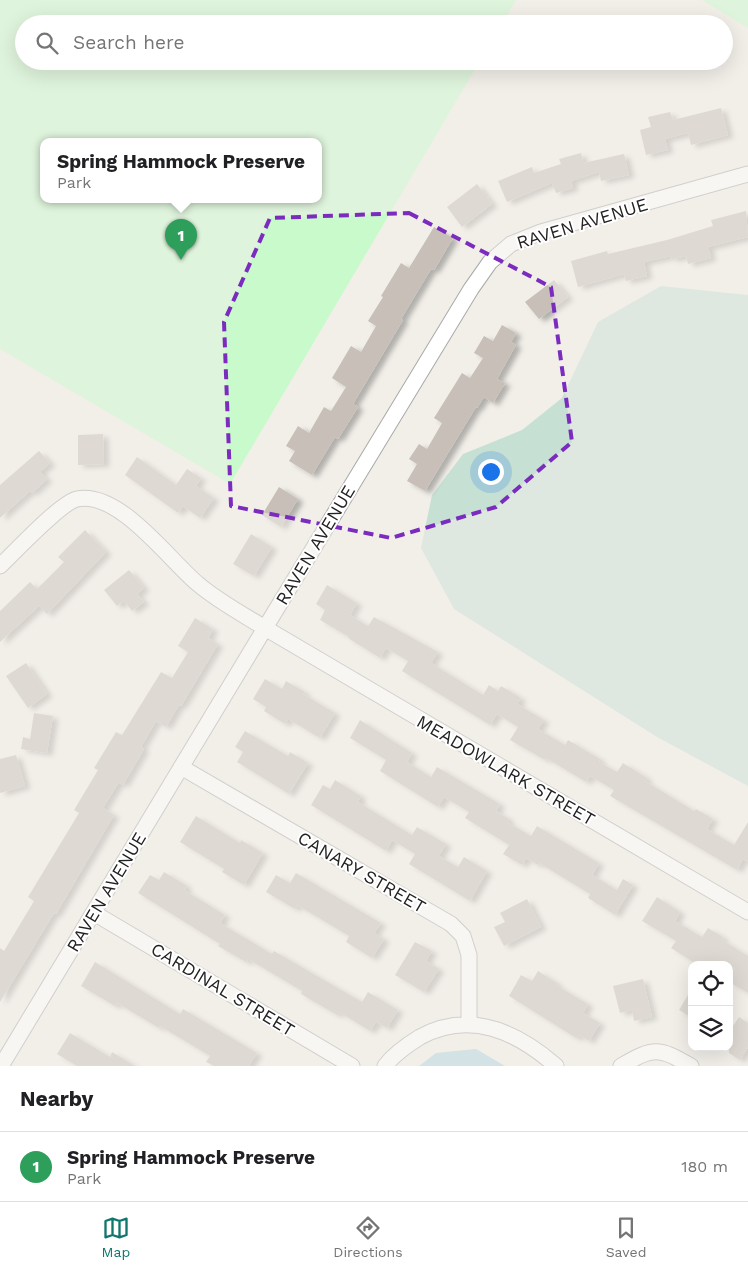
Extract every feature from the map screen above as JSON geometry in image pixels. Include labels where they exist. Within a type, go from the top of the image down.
[{"type":"street","name":"RAVEN AVENUE","points":[[6,1064],[181,767],[471,289],[490,262],[511,244],[541,232],[748,174]]},
{"type":"street","name":"MEADOWLARK STREET","points":[[0,566],[62,508],[76,499],[93,498],[116,508],[137,524],[197,583],[214,596],[265,628],[748,912]]},
{"type":"street","name":"CANARY STREET","points":[[181,767],[451,924],[463,936],[469,955],[469,1024]]},
{"type":"street","name":"CARDINAL STREET","points":[[94,913],[352,1066]]},
{"type":"street","points":[[385,1066],[391,1058],[410,1043],[428,1033],[447,1026],[469,1024],[494,1029],[515,1038],[544,1055],[556,1066]]},
{"type":"street","points":[[621,1066],[645,1053],[658,1051],[671,1054],[691,1066]]},
{"type":"highlighted area","points":[[409,213],[551,287],[572,442],[496,507],[391,538],[231,506],[224,322],[270,218]]},
{"type":"green space","points":[[0,0],[516,0],[507,15],[15,15],[15,70],[475,70],[230,484],[0,349]]},
{"type":"green space","points":[[702,0],[748,0],[748,28],[733,19],[733,15],[727,15]]},
{"type":"green space","points":[[661,286],[748,295],[748,786],[657,737],[454,609],[421,548],[432,495],[463,454],[522,430],[562,398],[598,322]]},
{"type":"water","points":[[476,1049],[505,1066],[419,1066],[436,1053]]},
{"type":"building","points":[[721,108],[728,135],[691,145],[688,133],[665,139],[668,150],[646,155],[640,130],[651,127],[648,117],[670,112],[673,120]]},
{"type":"building","points":[[581,153],[583,163],[624,154],[629,175],[601,181],[599,172],[571,181],[573,188],[556,193],[552,183],[507,202],[498,181],[532,167],[534,173],[561,164],[559,159]]},
{"type":"building","points":[[477,184],[492,204],[462,227],[447,207]]},
{"type":"building","points":[[746,211],[748,237],[708,247],[711,258],[688,264],[686,256],[672,259],[671,256],[644,262],[647,276],[626,281],[624,274],[578,287],[571,261],[607,251],[608,254],[667,240],[713,226],[711,220]]},
{"type":"building","points":[[434,227],[453,238],[434,270],[431,269],[353,404],[358,407],[338,439],[335,437],[312,475],[289,461],[295,451],[286,446],[298,426],[309,433],[324,407],[331,411],[346,387],[332,378],[351,346],[361,352],[376,326],[368,321],[383,297],[381,296],[401,263],[409,268]]},
{"type":"building","points":[[554,280],[568,297],[539,319],[525,302]]},
{"type":"building","points":[[502,325],[516,333],[511,342],[516,345],[497,379],[505,383],[493,403],[484,397],[476,407],[425,491],[407,481],[417,464],[409,459],[419,444],[427,449],[442,423],[434,418],[462,373],[470,378],[483,358],[474,353],[484,336],[493,341]]},
{"type":"building","points":[[103,434],[104,464],[78,465],[78,435]]},
{"type":"building","points":[[39,451],[50,463],[40,472],[47,479],[32,493],[30,491],[0,518],[0,485]]},
{"type":"building","points":[[137,457],[176,485],[187,469],[201,478],[196,486],[214,498],[200,518],[183,506],[178,513],[125,475]]},
{"type":"building","points":[[279,487],[298,499],[281,527],[262,515]]},
{"type":"building","points":[[85,530],[106,552],[47,614],[39,606],[0,642],[0,611],[30,582],[37,589],[64,562],[58,557]]},
{"type":"building","points":[[251,534],[272,547],[254,576],[233,564]]},
{"type":"building","points":[[129,570],[144,588],[137,594],[144,602],[132,611],[124,601],[117,606],[104,590]]},
{"type":"building","points":[[327,585],[357,603],[350,615],[368,626],[374,617],[438,652],[431,663],[483,695],[489,685],[498,691],[501,686],[521,698],[517,704],[544,720],[538,729],[565,745],[568,740],[600,759],[599,762],[617,772],[623,763],[647,778],[645,781],[694,811],[696,809],[713,819],[707,829],[734,845],[748,822],[748,862],[743,859],[737,870],[610,796],[614,790],[590,776],[586,782],[546,758],[545,760],[510,740],[518,727],[497,714],[490,725],[402,671],[408,661],[386,648],[380,658],[320,620],[325,610],[316,604]]},
{"type":"building","points":[[195,618],[213,629],[208,638],[218,644],[181,706],[179,705],[166,727],[156,721],[141,747],[144,749],[123,785],[119,782],[103,808],[114,815],[56,914],[54,913],[0,1002],[0,948],[4,951],[34,901],[28,897],[79,813],[74,810],[98,770],[94,768],[116,732],[122,735],[161,672],[172,678],[188,652],[178,646]]},
{"type":"building","points":[[26,663],[47,694],[28,708],[6,676]]},
{"type":"building","points":[[265,679],[282,689],[286,681],[305,692],[303,694],[335,713],[320,738],[288,719],[285,724],[264,711],[266,707],[253,699]]},
{"type":"building","points":[[34,713],[53,716],[47,753],[21,749],[23,737],[30,739]]},
{"type":"building","points":[[360,720],[412,753],[407,762],[431,777],[437,767],[500,804],[496,811],[509,819],[507,822],[531,836],[537,826],[599,863],[592,875],[617,890],[623,879],[633,885],[615,915],[588,898],[590,894],[539,863],[538,865],[526,858],[522,865],[503,854],[509,845],[465,818],[469,812],[444,797],[438,807],[380,771],[386,760],[350,738]]},
{"type":"building","points":[[245,731],[288,756],[290,752],[308,763],[289,794],[237,762],[243,752],[235,747]]},
{"type":"building","points":[[16,755],[25,786],[0,793],[0,759]]},
{"type":"building","points":[[335,780],[361,796],[358,802],[412,835],[417,827],[446,844],[439,856],[458,867],[464,857],[487,871],[470,901],[409,864],[415,854],[392,840],[386,851],[311,805],[323,785],[330,789]]},
{"type":"building","points":[[196,816],[240,843],[241,840],[263,853],[244,885],[222,872],[224,869],[180,842]]},
{"type":"building","points":[[164,872],[187,886],[184,890],[225,915],[220,923],[272,954],[274,951],[362,1002],[368,992],[398,1010],[387,1028],[376,1022],[370,1031],[339,1012],[337,1015],[301,994],[302,991],[248,959],[246,962],[218,946],[220,944],[138,893],[150,875],[159,880]]},
{"type":"building","points":[[296,873],[381,923],[374,933],[384,939],[372,958],[346,942],[349,936],[297,905],[295,909],[266,892],[276,875],[290,883]]},
{"type":"building","points":[[657,897],[680,912],[675,921],[702,937],[708,928],[723,937],[722,940],[748,956],[748,993],[733,984],[733,961],[692,961],[671,948],[676,941],[642,921]]},
{"type":"building","points":[[527,899],[541,927],[504,946],[494,927],[505,922],[500,913]]},
{"type":"building","points":[[415,942],[432,951],[426,961],[439,969],[424,992],[395,975]]},
{"type":"building","points":[[95,962],[180,1014],[183,1009],[257,1053],[249,1066],[214,1066],[206,1062],[210,1056],[160,1026],[159,1028],[117,1003],[115,1006],[81,986]]},
{"type":"building","points":[[538,971],[557,983],[556,985],[588,1004],[583,1013],[600,1023],[589,1041],[579,1035],[576,1038],[509,996],[521,975],[532,981]]},
{"type":"building","points":[[643,979],[652,1017],[634,1021],[632,1010],[620,1013],[613,986]]},
{"type":"building","points":[[688,995],[688,1016],[679,1010]]},
{"type":"building","points":[[739,1017],[748,1023],[748,1047],[740,1060],[729,1053],[729,1051],[733,1051],[733,1026]]},
{"type":"building","points":[[70,1033],[110,1057],[112,1052],[135,1066],[77,1066],[57,1054]]},
{"type":"place","name":"Spring Hammock Preserve","points":[[181,260]]}]
